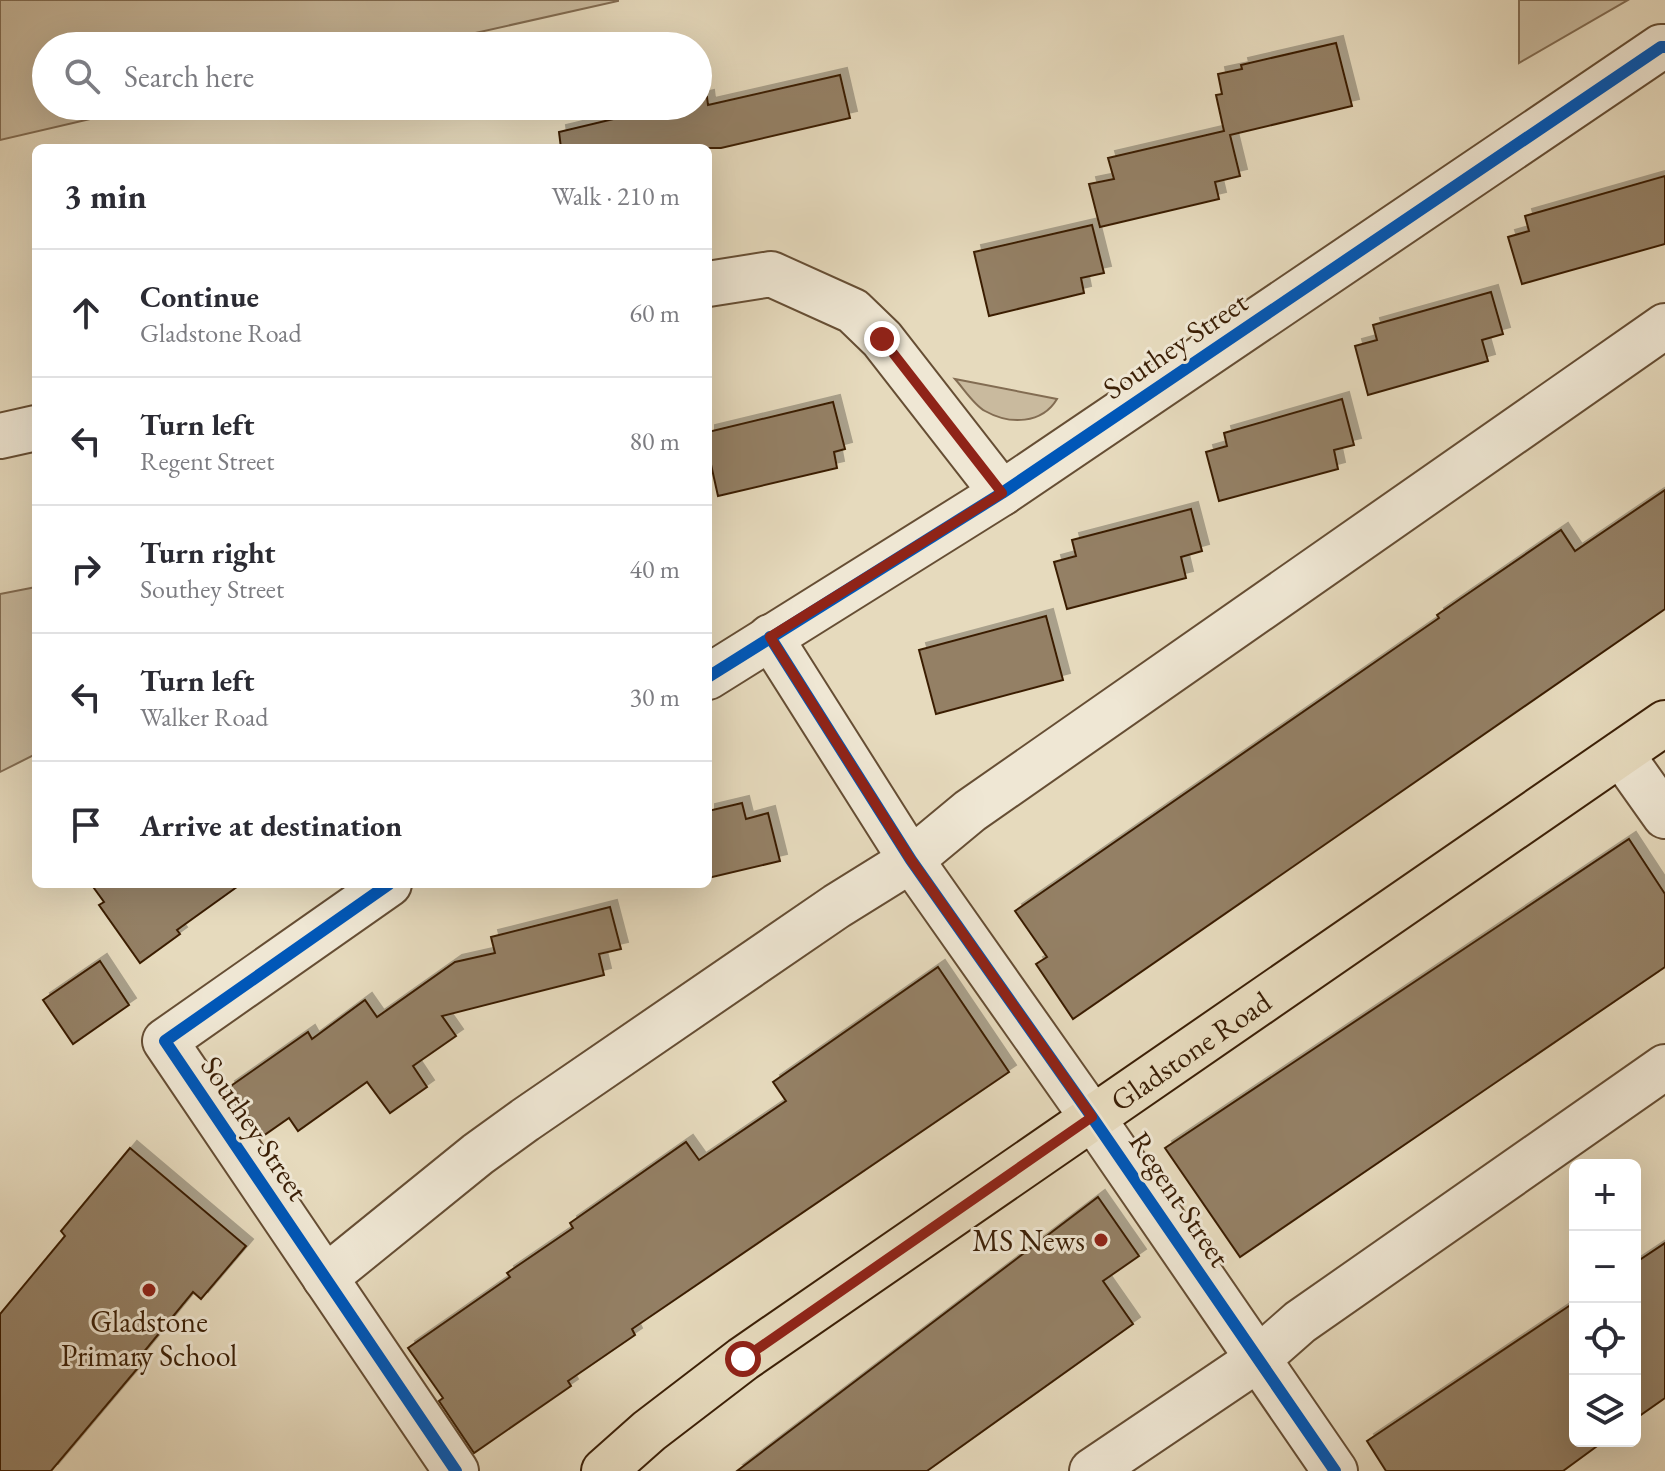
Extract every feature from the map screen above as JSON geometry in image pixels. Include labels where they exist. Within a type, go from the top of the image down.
[{"type":"main road","name":"Gladstone Road","points":[[604,1471],[649,1431],[743,1359],[1665,723]]},
{"type":"street","name":"Southey Street","points":[[712,674],[1002,493],[1665,47]]},
{"type":"street","points":[[712,283],[771,274],[853,311],[882,339],[1002,493]]},
{"type":"street","points":[[325,1278],[478,1154],[525,1120],[837,906],[911,860],[970,811],[1665,326]]},
{"type":"street","points":[[0,436],[32,429]]},
{"type":"street","name":"Regent Street","points":[[770,637],[911,860],[1335,1471]]},
{"type":"street","points":[[1621,754],[1665,816]]},
{"type":"street","name":"Southey Street","points":[[383,888],[165,1041],[456,1471]]},
{"type":"street","points":[[1092,1471],[1258,1359],[1300,1322],[1665,1067]]},
{"type":"shaded area","points":[[0,0],[618,0],[480,32],[32,32],[32,120],[86,120],[0,140]]},
{"type":"shaded area","points":[[1519,0],[1628,0],[1519,63]]},
{"type":"shaded area","points":[[955,379],[1057,399],[1051,407],[1034,417],[1005,419],[981,408]]},
{"type":"shaded area","points":[[32,588],[32,756],[0,772],[0,594]]},
{"type":"building","points":[[1336,43],[1352,106],[1230,135],[1240,176],[1215,182],[1219,199],[1100,227],[1089,184],[1114,179],[1108,158],[1224,131],[1216,95],[1222,94],[1218,74],[1242,69],[1241,65]]},
{"type":"building","points":[[840,75],[850,118],[721,148],[712,148],[712,144],[560,144],[559,132],[609,120],[712,120],[712,104]]},
{"type":"building","points":[[1665,176],[1665,244],[1522,284],[1508,237],[1529,231],[1525,216]]},
{"type":"building","points":[[1092,225],[1104,273],[1081,278],[1084,293],[989,316],[974,252]]},
{"type":"building","points":[[1491,292],[1503,334],[1482,340],[1488,361],[1368,395],[1355,346],[1377,340],[1373,325]]},
{"type":"building","points":[[1342,399],[1354,445],[1334,450],[1338,469],[1219,501],[1206,452],[1227,446],[1224,433]]},
{"type":"building","points":[[833,402],[845,449],[834,452],[837,468],[718,496],[712,469],[712,431]]},
{"type":"building","points":[[1665,490],[1665,609],[1073,1019],[1036,964],[1047,957],[1015,911],[1561,530],[1575,551]]},
{"type":"building","points":[[1191,509],[1202,551],[1181,557],[1186,578],[1067,609],[1054,562],[1076,556],[1072,540]]},
{"type":"building","points":[[1046,616],[1063,680],[936,714],[919,650]]},
{"type":"building","points":[[742,803],[746,819],[768,813],[780,861],[712,877],[712,810]]},
{"type":"building","points":[[1629,839],[1665,894],[1665,967],[1240,1257],[1165,1148]]},
{"type":"building","points":[[94,888],[235,888],[177,930],[180,934],[140,963],[99,905],[104,902]]},
{"type":"building","points":[[610,907],[621,949],[599,954],[604,975],[442,1016],[456,1036],[413,1066],[427,1087],[390,1113],[367,1082],[298,1131],[289,1118],[263,1136],[228,1088],[308,1032],[312,1039],[365,1000],[377,1017],[455,962],[495,953],[491,937]]},
{"type":"building","points":[[100,961],[129,1005],[73,1044],[43,1000]]},
{"type":"building","points":[[938,967],[1009,1072],[632,1329],[635,1335],[568,1381],[571,1386],[474,1453],[439,1401],[443,1398],[408,1348],[510,1277],[507,1273],[573,1228],[570,1223],[686,1142],[699,1160],[786,1101],[773,1082]]},
{"type":"building","points":[[130,1148],[246,1246],[201,1299],[193,1292],[138,1359],[142,1363],[51,1471],[0,1471],[0,1314],[65,1236],[61,1231]]},
{"type":"building","points":[[1098,1197],[1139,1256],[1103,1281],[1133,1324],[927,1471],[737,1471]]},
{"type":"building","points":[[1665,1243],[1665,1398],[1641,1415],[1641,1303],[1641,1259]]},
{"type":"building","points":[[1569,1306],[1569,1447],[1596,1447],[1563,1471],[1386,1471],[1367,1441]]},
{"type":"cycle path","points":[[712,674],[1002,493],[1665,47]]},
{"type":"cycle path","points":[[770,637],[911,860],[1335,1471]]},
{"type":"cycle path","points":[[383,888],[165,1041],[456,1471]]},
{"type":"place","name":"MS News","points":[[1101,1240]]},
{"type":"place","name":"Gladstone Primary School","points":[[149,1290]]},
{"type":"route","points":[[743,1359],[1092,1117],[911,860],[770,637],[1002,493],[882,339]]}]
